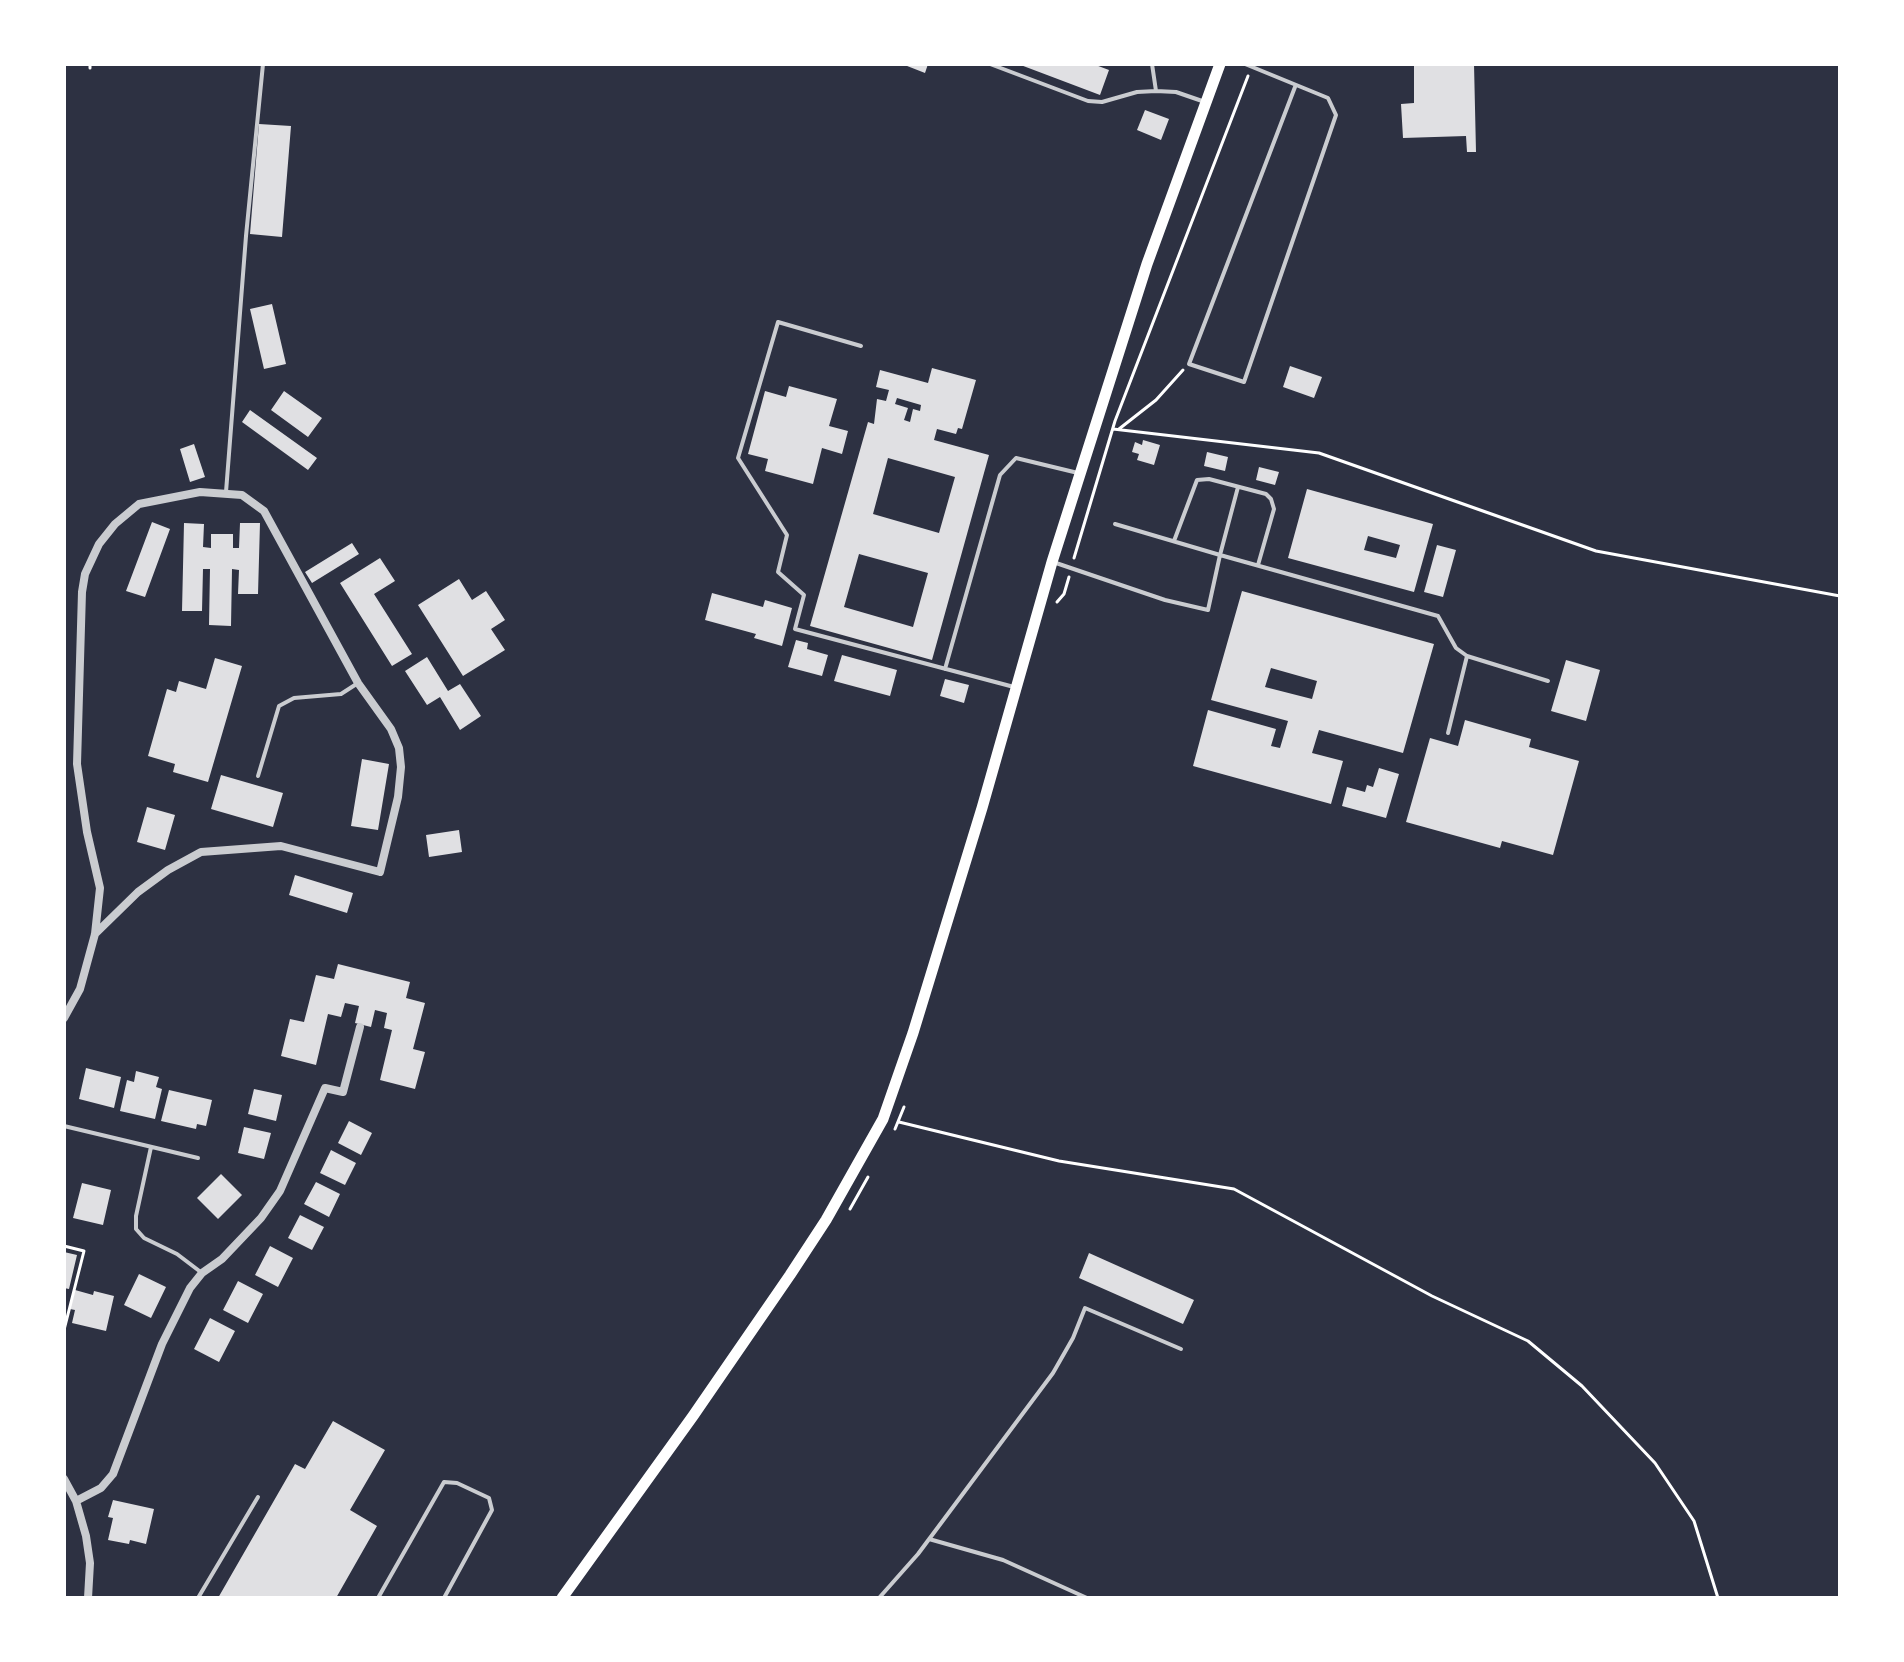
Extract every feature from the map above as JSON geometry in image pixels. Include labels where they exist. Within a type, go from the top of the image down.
[{"type":"main road","points":[[562,1598],[790,1275],[826,1220],[883,1119],[918,1018],[1052,562],[1147,264],[1220,64]]},
{"type":"street","points":[[64,1018],[80,989],[95,934],[100,888],[87,832],[77,764],[85,574],[99,544],[115,524],[139,504],[200,492],[242,495],[264,511],[358,683],[391,729],[399,748],[398,797],[380,872],[281,846],[201,852],[168,870],[138,892],[95,934]]},
{"type":"street","points":[[76,1501],[101,1488],[113,1474],[162,1344],[190,1288],[261,1218],[280,1191],[325,1088],[343,1092],[360,1027]]},
{"type":"street","points":[[64,1479],[76,1501],[86,1536],[90,1563],[88,1598]]},
{"type":"lane","points":[[226,492],[263,64]]},
{"type":"lane","points":[[990,64],[1088,101],[1102,102],[1137,92],[1156,91],[1176,92],[1207,102]]},
{"type":"lane","points":[[1152,64],[1156,91]]},
{"type":"lane","points":[[1245,64],[1328,98],[1336,115],[1244,382],[1189,364],[1295,87]]},
{"type":"lane","points":[[861,346],[778,322],[738,458],[787,535],[778,572],[804,595],[795,629],[1016,688]]},
{"type":"lane","points":[[945,669],[1000,475],[1016,458],[1081,474]]},
{"type":"lane","points":[[1174,541],[1197,480],[1209,479],[1266,494],[1274,509],[1258,565]]},
{"type":"lane","points":[[1052,562],[1165,600],[1208,610],[1238,487]]},
{"type":"lane","points":[[1115,524],[1438,616],[1456,648],[1467,656],[1548,681]]},
{"type":"lane","points":[[1448,733],[1467,656]]},
{"type":"lane","points":[[258,776],[279,706],[294,698],[341,694],[358,683]]},
{"type":"lane","points":[[64,1126],[198,1158]]},
{"type":"lane","points":[[151,1147],[136,1229],[144,1238],[177,1254],[202,1273]]},
{"type":"lane","points":[[879,1598],[929,1539],[1053,1373],[1073,1338],[1085,1308],[1181,1349]]},
{"type":"lane","points":[[378,1598],[444,1482],[457,1483],[489,1498],[492,1510],[444,1598]]},
{"type":"lane","points":[[198,1598],[258,1497]]},
{"type":"lane","points":[[929,1539],[1003,1560],[1087,1598]]},
{"type":"path","points":[[1076,551],[1116,429],[1246,82]]},
{"type":"path","points":[[1116,429],[1156,400],[1189,364]]},
{"type":"path","points":[[1116,429],[1319,453],[1596,551],[1840,596]]},
{"type":"path","points":[[883,1119],[1059,1161],[1234,1189],[1432,1296],[1528,1341],[1582,1386],[1655,1463],[1694,1521],[1718,1598]]},
{"type":"path","points":[[64,1246],[84,1251],[64,1330]]},
{"type":"building","points":[[902,64],[928,64],[925,73]]},
{"type":"building","points":[[1018,64],[1093,64],[1109,70],[1100,95]]},
{"type":"building","points":[[1414,64],[1474,64],[1476,152],[1467,152],[1466,136],[1403,138],[1401,104],[1414,103]]},
{"type":"building","points":[[1145,110],[1169,119],[1161,140],[1137,130]]},
{"type":"building","points":[[259,124],[291,126],[282,237],[250,234]]},
{"type":"building","points":[[272,304],[286,364],[264,369],[250,309]]},
{"type":"building","points":[[1290,366],[1322,377],[1314,398],[1283,387]]},
{"type":"building","points":[[932,368],[976,380],[962,429],[958,428],[956,434],[937,429],[934,440],[989,455],[932,660],[810,626],[868,422],[874,424],[877,399],[886,401],[889,390],[876,387],[880,370],[928,383]],"holes":[[[897,398],[921,405],[920,411],[913,409],[910,422],[904,420],[908,408],[895,404]],[[888,458],[955,477],[939,533],[873,514]],[[859,554],[928,573],[913,627],[844,607]]]},
{"type":"building","points":[[789,386],[837,399],[829,426],[848,431],[842,454],[822,448],[813,484],[765,471],[768,459],[748,454],[765,391],[786,397]]},
{"type":"building","points":[[284,391],[322,418],[308,437],[271,410]]},
{"type":"building","points":[[250,410],[317,458],[308,470],[242,422]]},
{"type":"building","points":[[1143,440],[1160,445],[1154,465],[1137,460],[1139,454],[1132,452],[1135,442],[1142,445]]},
{"type":"building","points":[[194,444],[205,477],[190,482],[180,449]]},
{"type":"building","points":[[1207,452],[1228,457],[1225,471],[1204,466]]},
{"type":"building","points":[[1259,467],[1279,472],[1275,485],[1256,480]]},
{"type":"building","points":[[1307,489],[1433,524],[1414,592],[1288,558]],"holes":[[[1368,536],[1400,545],[1396,558],[1364,550]]]},
{"type":"building","points":[[152,522],[170,529],[145,597],[126,591]]},
{"type":"building","points":[[184,523],[204,524],[203,547],[211,548],[211,534],[233,534],[233,548],[239,548],[240,523],[260,523],[258,594],[238,594],[239,570],[232,569],[231,626],[209,625],[210,569],[203,569],[202,611],[182,611]]},
{"type":"building","points":[[352,543],[359,554],[312,583],[305,572]]},
{"type":"building","points":[[1437,545],[1456,550],[1443,597],[1424,592]]},
{"type":"building","points":[[380,558],[395,581],[374,594],[412,654],[392,666],[340,583]]},
{"type":"building","points":[[459,579],[472,600],[486,591],[505,620],[491,629],[505,650],[463,676],[418,605]]},
{"type":"building","points":[[1242,591],[1434,644],[1403,753],[1319,730],[1312,753],[1343,761],[1331,804],[1193,766],[1208,710],[1276,729],[1271,746],[1280,748],[1288,721],[1211,700]],"holes":[[[1271,668],[1317,681],[1312,699],[1265,687]]]},
{"type":"building","points":[[712,593],[763,607],[765,600],[792,608],[782,646],[754,638],[756,634],[705,620]]},
{"type":"building","points":[[796,640],[808,643],[807,649],[828,655],[822,676],[788,667]]},
{"type":"building","points":[[842,655],[897,670],[890,696],[834,681]]},
{"type":"building","points":[[427,657],[448,691],[460,684],[481,716],[460,730],[440,697],[427,705],[405,671]]},
{"type":"building","points":[[215,658],[242,666],[208,782],[173,772],[175,764],[148,756],[167,689],[176,692],[179,681],[206,689]]},
{"type":"building","points":[[1566,660],[1600,670],[1586,721],[1551,711]]},
{"type":"building","points":[[945,679],[969,685],[964,703],[940,696]]},
{"type":"building","points":[[1465,720],[1531,739],[1529,747],[1579,761],[1553,855],[1502,841],[1500,848],[1406,822],[1430,738],[1458,746]]},
{"type":"building","points":[[362,759],[389,764],[378,830],[351,826]]},
{"type":"building","points":[[1379,768],[1399,774],[1386,818],[1342,806],[1347,787],[1365,792],[1367,785],[1373,787]]},
{"type":"building","points":[[221,775],[283,793],[273,827],[211,809]]},
{"type":"building","points":[[147,807],[175,815],[165,850],[137,842]]},
{"type":"building","points":[[459,830],[462,852],[429,857],[426,835]]},
{"type":"building","points":[[295,875],[353,893],[347,913],[289,895]]},
{"type":"building","points":[[338,964],[410,982],[406,998],[425,1003],[413,1049],[425,1052],[415,1089],[380,1080],[392,1030],[384,1028],[387,1013],[375,1010],[371,1027],[355,1023],[359,1006],[345,1003],[341,1017],[328,1014],[316,1065],[281,1056],[290,1019],[304,1022],[316,975],[334,979]]},
{"type":"building","points":[[86,1068],[121,1077],[114,1108],[79,1099]]},
{"type":"building","points":[[136,1071],[159,1077],[156,1087],[162,1089],[155,1119],[120,1111],[127,1080],[134,1082]]},
{"type":"building","points":[[254,1089],[282,1095],[276,1121],[248,1114]]},
{"type":"building","points":[[169,1090],[212,1100],[206,1126],[197,1124],[196,1129],[161,1121]]},
{"type":"building","points":[[349,1121],[372,1133],[361,1155],[338,1143]]},
{"type":"building","points":[[244,1127],[271,1133],[264,1159],[238,1153]]},
{"type":"building","points":[[331,1150],[356,1163],[345,1185],[320,1173]]},
{"type":"building","points":[[221,1174],[242,1195],[218,1219],[197,1198]]},
{"type":"building","points":[[316,1182],[340,1194],[329,1217],[304,1204]]},
{"type":"building","points":[[82,1183],[111,1190],[103,1225],[73,1218]]},
{"type":"building","points":[[300,1215],[324,1227],[312,1250],[288,1238]]},
{"type":"building","points":[[270,1246],[293,1258],[278,1287],[255,1275]]},
{"type":"building","points":[[64,1252],[77,1255],[69,1289],[64,1288]]},
{"type":"building","points":[[1089,1253],[1194,1300],[1183,1324],[1079,1278]]},
{"type":"building","points":[[139,1274],[166,1287],[151,1318],[124,1305]]},
{"type":"building","points":[[238,1281],[263,1294],[248,1323],[223,1310]]},
{"type":"building","points":[[75,1290],[114,1296],[106,1331],[72,1323],[75,1310],[70,1309]]},
{"type":"building","points":[[210,1318],[235,1331],[219,1362],[194,1349]]},
{"type":"building","points":[[333,1421],[385,1450],[350,1510],[377,1526],[336,1598],[218,1598],[295,1464],[305,1469]]},
{"type":"building","points":[[113,1500],[154,1509],[146,1544],[108,1540],[113,1518],[108,1517]]}]
